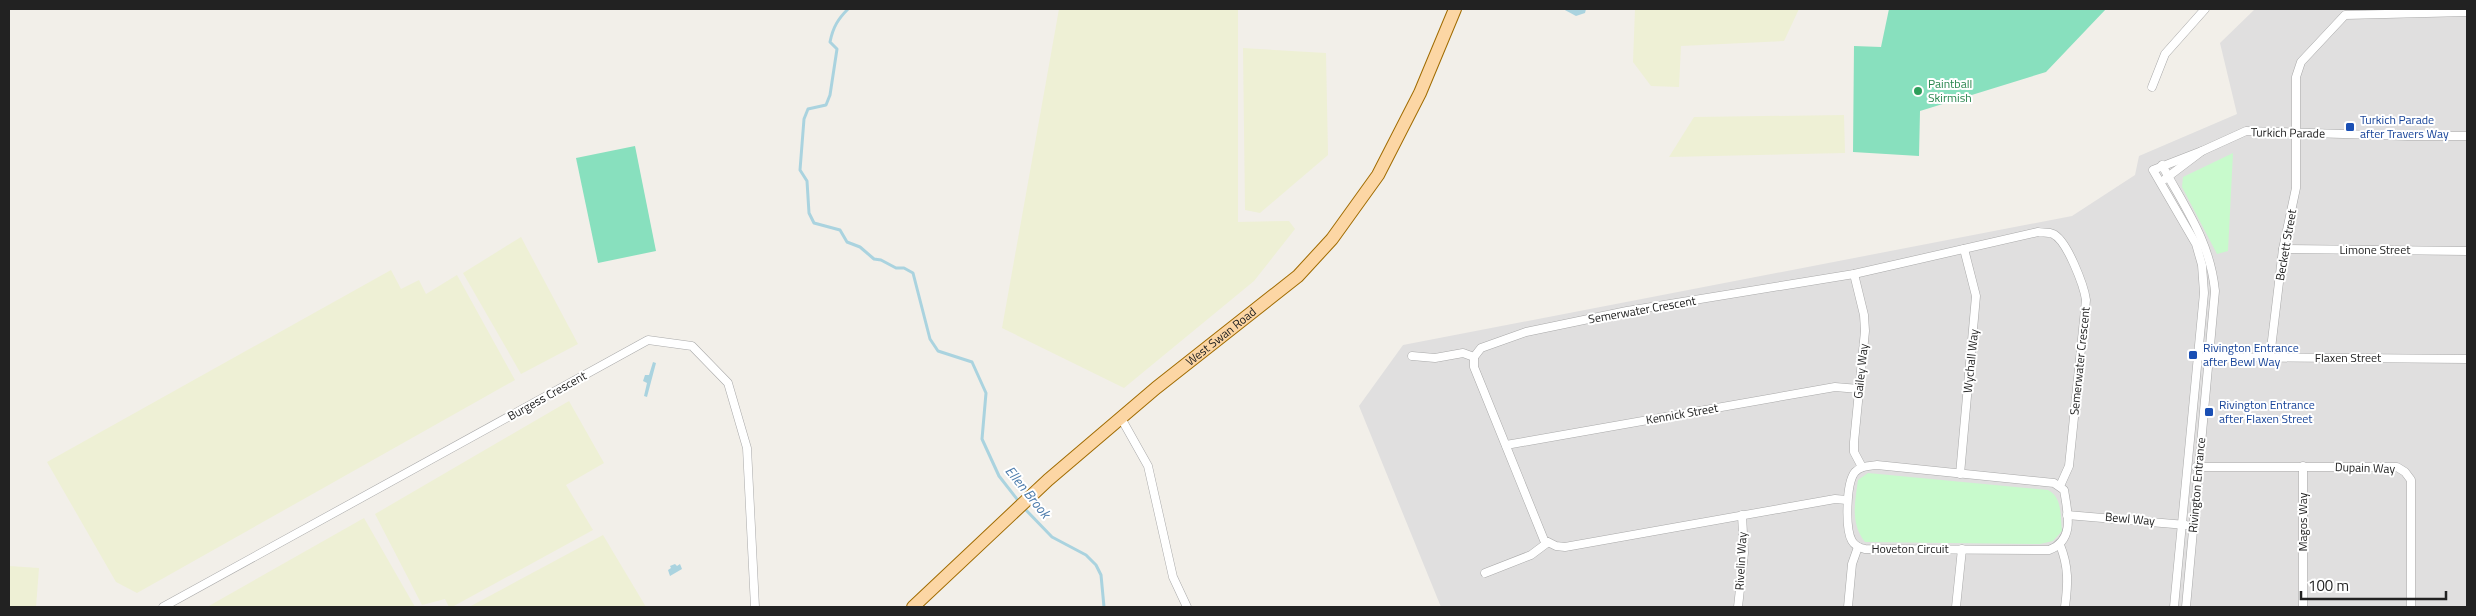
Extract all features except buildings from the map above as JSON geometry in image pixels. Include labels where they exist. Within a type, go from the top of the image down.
[{"type":"main road","name":"West Swan Road","points":[[913,607],[1048,480],[1217,338],[1298,276],[1332,240],[1378,175],[1420,93],[1455,9]]},
{"type":"street","points":[[2152,87],[2164,54],[2205,9]]},
{"type":"street","points":[[2354,11],[2467,12]]},
{"type":"street","name":"Beckett Street","points":[[2270,357],[2283,249],[2296,188],[2296,77],[2301,62],[2345,15],[2354,11]]},
{"type":"street","name":"Turkich Parade","points":[[2153,170],[2246,131],[2467,136]]},
{"type":"street","name":"Turkich Parade","points":[[2160,182],[2202,151]]},
{"type":"street","name":"Rivington Entrance","points":[[2162,165],[2207,246],[2213,267],[2215,291],[2186,607]]},
{"type":"street","name":"Rivington Entrance","points":[[2153,170],[2196,244],[2202,265],[2204,293],[2174,607]]},
{"type":"street","name":"Semerwater Crescent","points":[[1474,357],[1481,348],[1526,332],[1627,311],[1854,274],[2038,232],[2053,234],[2060,240],[2083,284],[2086,300],[2069,466],[2060,486]]},
{"type":"street","name":"Wychall Way","points":[[1960,474],[1976,296],[1964,249]]},
{"type":"street","name":"Limone Street","points":[[2283,249],[2467,251]]},
{"type":"street","name":"Gailey Way","points":[[1854,274],[1864,315],[1865,332],[1854,442],[1854,452],[1862,467]]},
{"type":"street","name":"Burgess Crescent","points":[[163,607],[648,340],[692,346],[728,384],[747,448],[755,607]]},
{"type":"street","points":[[1412,356],[1435,358],[1463,353],[1474,357],[1474,367],[1547,543]]},
{"type":"street","name":"Flaxen Street","points":[[2198,357],[2467,359]]},
{"type":"street","name":"Kennick Street","points":[[1506,445],[1835,386],[1859,389]]},
{"type":"street","points":[[1121,418],[1148,466],[1173,577],[1187,607]]},
{"type":"street","points":[[1862,467],[1876,466],[2048,482],[2060,486],[2064,490],[2067,515],[2067,534],[2060,545],[2066,560],[2068,575],[2065,607]]},
{"type":"street","name":"Magos Way","points":[[2303,466],[2303,607]]},
{"type":"street","name":"Hoveton Circuit","points":[[1862,467],[1851,478],[1847,500],[1849,530],[1852,541],[1858,547],[2048,550],[2060,545]]},
{"type":"street","name":"Dupain Way","points":[[2187,467],[2397,467],[2405,472],[2411,480],[2411,607]]},
{"type":"street","points":[[1485,573],[1532,555],[1547,543],[1566,546],[1835,499],[1847,500]]},
{"type":"street","name":"Rivelin Way","points":[[1738,607],[1744,553],[1742,515]]},
{"type":"street","name":"Bewl Way","points":[[2067,515],[2193,526]]},
{"type":"street","points":[[1848,607],[1852,564],[1858,547]]},
{"type":"street","points":[[1956,607],[1962,549]]},
{"type":"shaded area","points":[[2255,9],[2467,9],[2467,607],[1441,607],[1359,406],[1403,345],[2072,216],[2135,175],[2139,156],[2237,114],[2220,43]]},
{"type":"green space","points":[[1059,9],[1238,9],[1238,222],[1289,221],[1295,229],[1254,281],[1124,388],[1002,328]]},
{"type":"green space","points":[[1635,9],[1799,9],[1784,41],[1681,46],[1679,87],[1651,86],[1633,62]]},
{"type":"green space","name":"Paintball Skirmish","points":[[1889,9],[2106,9],[2046,72],[1920,111],[1919,156],[1853,152],[1854,46],[1881,47]]},
{"type":"green space","points":[[1243,48],[1326,53],[1328,155],[1260,213],[1245,210]]},
{"type":"green space","points":[[1844,115],[1845,153],[1669,157],[1694,117]]},
{"type":"green space","points":[[635,146],[656,251],[598,263],[576,158]]},
{"type":"green space","points":[[2233,153],[2228,251],[2217,254],[2182,187],[2183,177]]},
{"type":"green space","points":[[521,237],[578,344],[521,374],[463,273]]},
{"type":"green space","points":[[391,270],[401,289],[419,280],[426,294],[457,275],[515,380],[137,593],[116,582],[47,462]]},
{"type":"green space","points":[[569,401],[604,463],[566,485],[593,530],[452,607],[449,607],[445,599],[422,605],[375,514]]},
{"type":"green space","points":[[1868,473],[2048,490],[2053,493],[2058,503],[2062,531],[2053,541],[2040,544],[1865,542],[1860,535],[1855,520],[1855,504],[1858,480]]},
{"type":"green space","points":[[364,518],[415,607],[207,607]]},
{"type":"green space","points":[[603,535],[646,607],[469,607]]},
{"type":"green space","points":[[9,566],[39,568],[36,607],[9,607]]},
{"type":"water","points":[[1563,9],[1586,9],[1585,13],[1576,16]]},
{"type":"water","points":[[653,362],[656,363],[647,397],[644,396],[647,383],[643,381],[645,375],[649,375]]},
{"type":"water","points":[[675,564],[677,566],[680,564],[682,569],[670,576],[668,570],[671,568],[670,566]]},
{"type":"waterway","name":"Ellen Brook","points":[[848,9],[836,24],[830,42],[837,49],[830,95],[826,105],[808,109],[804,119],[800,170],[807,181],[809,213],[814,223],[840,230],[847,242],[860,247],[874,259],[881,260],[896,268],[904,268],[913,273],[930,339],[938,351],[972,362],[986,393],[982,439],[999,476],[1020,503]]},
{"type":"waterway","name":"Ellen Brook","points":[[1024,508],[1052,537],[1086,555],[1096,565],[1101,575],[1104,607]]},
{"type":"place","name":"Paintball Skirmish","points":[[1918,91]]},
{"type":"place","name":"Turkich Parade after Travers Way","points":[[2350,127]]},
{"type":"place","name":"Rivington Entrance after Bewl Way","points":[[2193,355]]},
{"type":"place","name":"Rivington Entrance after Flaxen Street","points":[[2209,412]]}]
